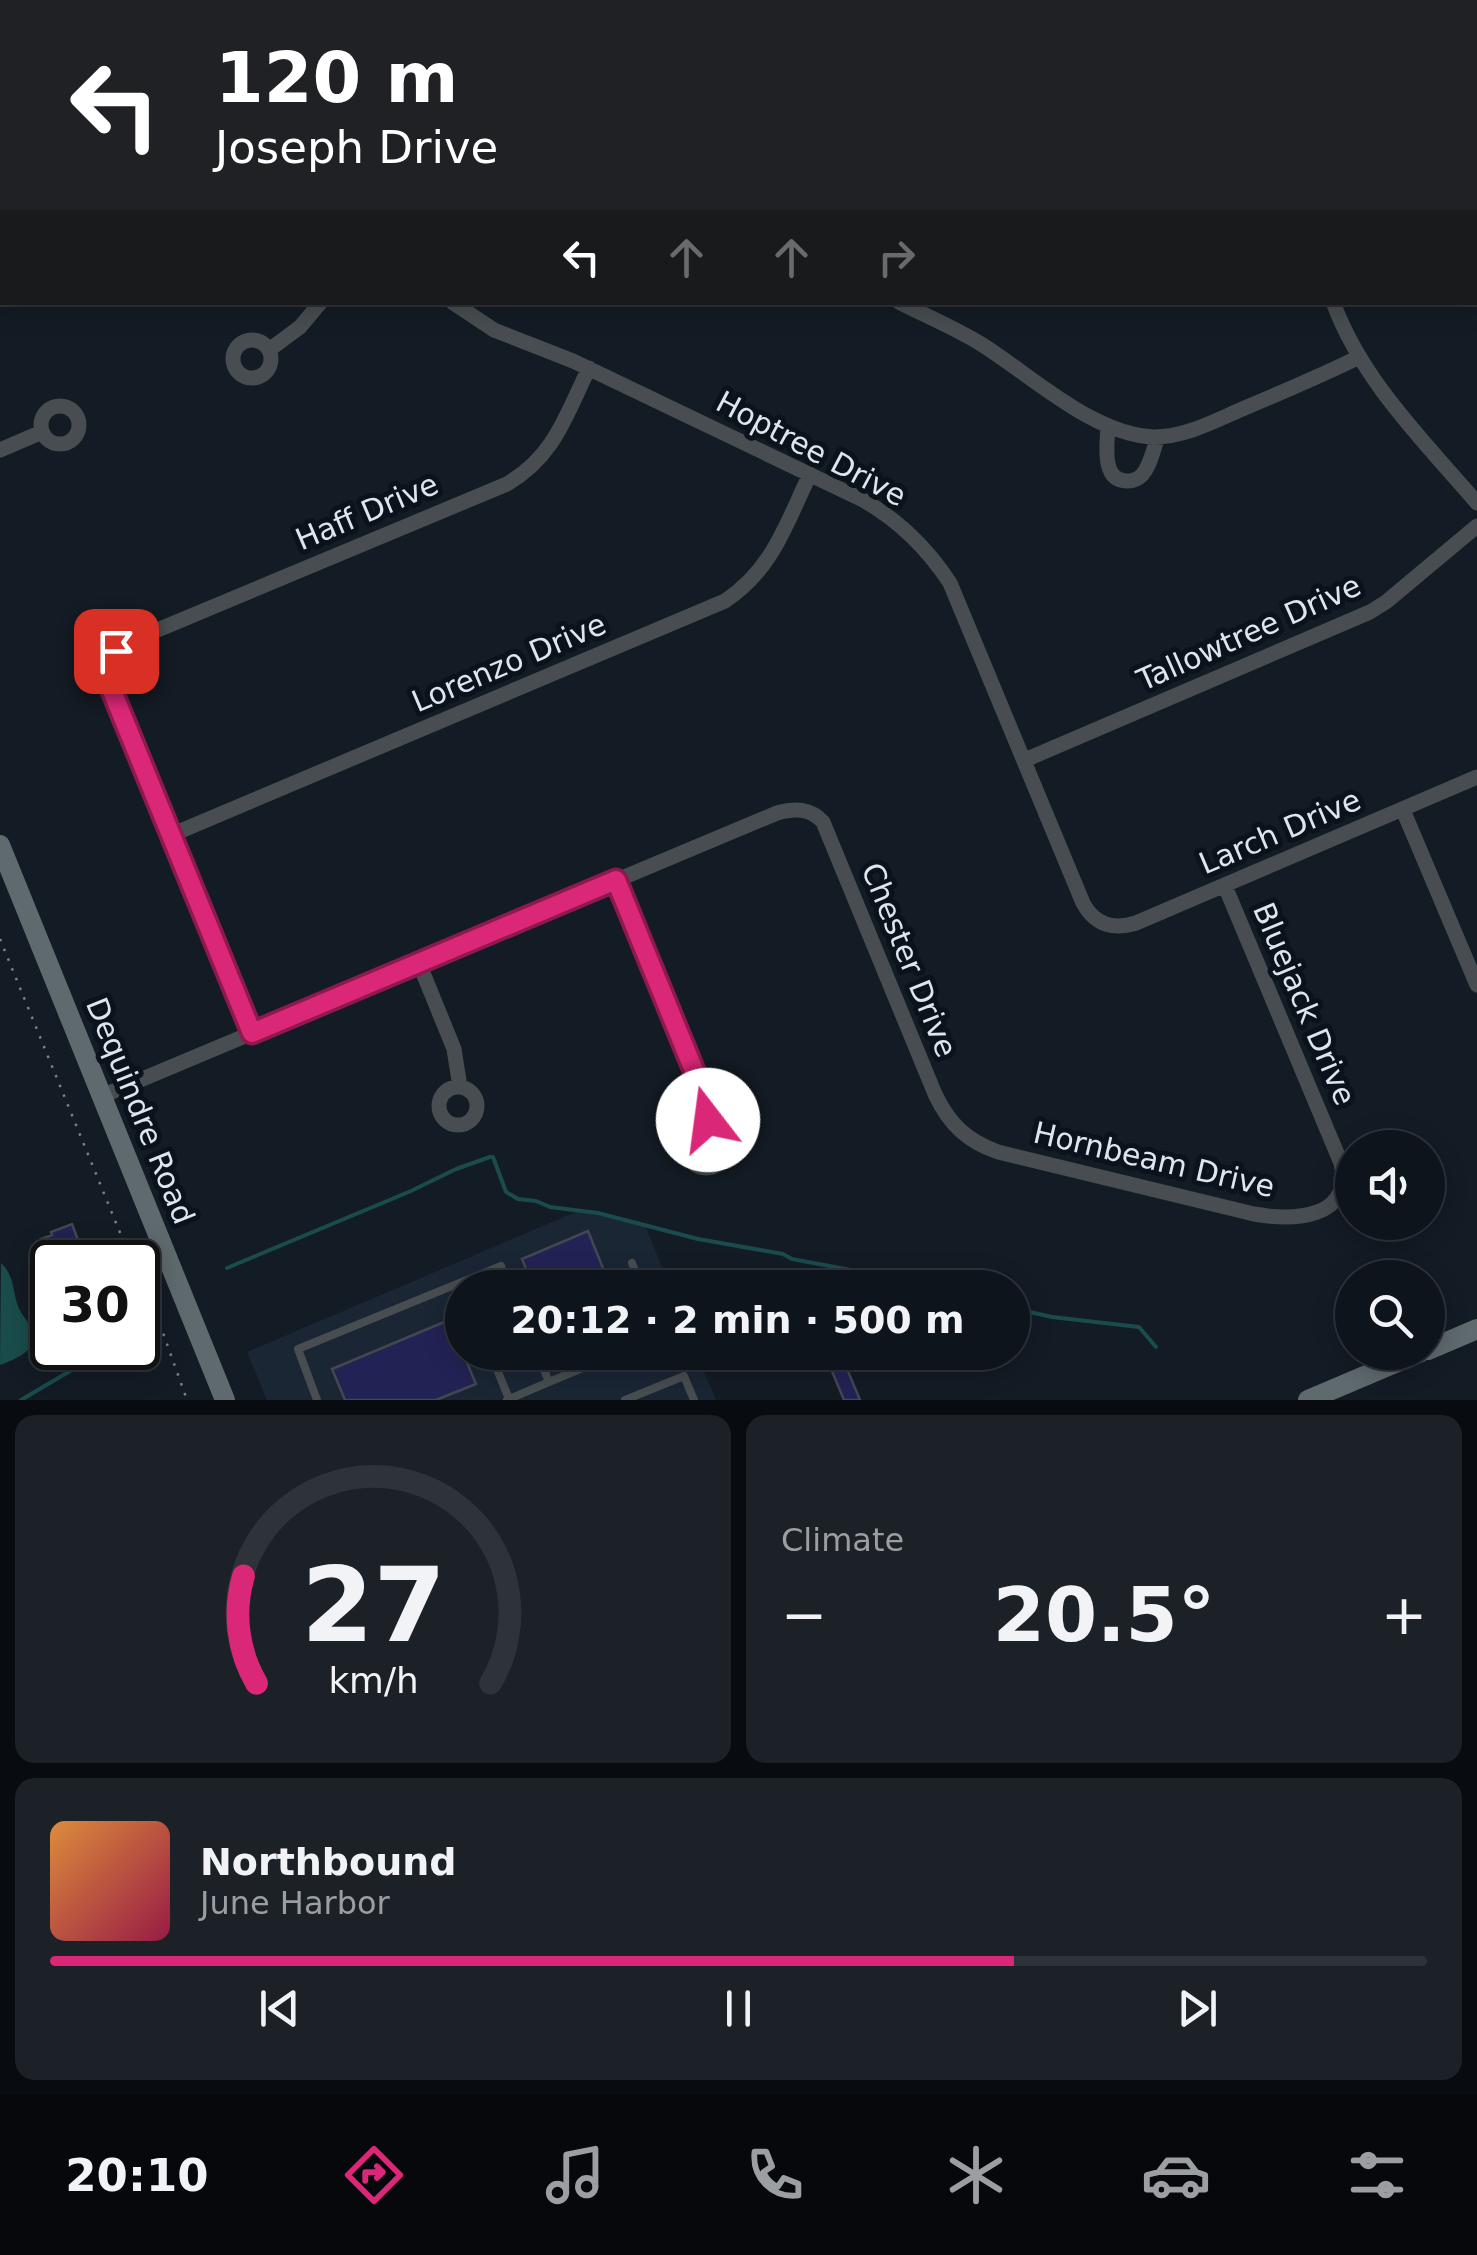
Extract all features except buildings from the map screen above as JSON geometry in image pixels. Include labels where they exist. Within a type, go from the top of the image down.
[{"type":"main road","name":"Dequindre Road","points":[[0,845],[7,882],[102,1096],[225,1400]]},
{"type":"main road","points":[[1445,1342],[1477,1329]]},
{"type":"main road","points":[[1308,1400],[1379,1370]]},
{"type":"street","points":[[268,350],[300,327],[318,305]]},
{"type":"street","name":"Hoptree Drive","points":[[456,305],[494,330],[589,368],[881,510],[916,538],[940,567],[959,602],[1088,912],[1103,924]]},
{"type":"street","points":[[905,305],[979,343],[1108,427],[1158,437],[1187,432],[1359,357]]},
{"type":"street","points":[[1334,305],[1359,357],[1392,403],[1477,503]]},
{"type":"street","name":"Haff Drive","points":[[171,835],[110,686],[108,673],[116,651],[136,638],[523,475],[555,439],[589,368]]},
{"type":"street","points":[[1108,427],[1108,467],[1113,475],[1129,482],[1144,472],[1158,437]]},
{"type":"street","points":[[0,450],[42,432]]},
{"type":"street","name":"Lorenzo Drive","points":[[171,835],[725,601],[764,566],[810,474]]},
{"type":"street","name":"Tallowtree Drive","points":[[1025,760],[1370,612],[1477,526]]},
{"type":"street","name":"Larch Drive","points":[[1103,924],[1136,924],[1477,777]]},
{"type":"street","name":"Chester Drive","points":[[616,880],[777,813],[798,810],[816,815],[827,830],[934,1094],[960,1132]]},
{"type":"street","points":[[1404,810],[1477,985]]},
{"type":"street","points":[[171,835],[252,1033]]},
{"type":"street","points":[[102,1096],[616,880],[704,1095],[708,1130]]},
{"type":"street","name":"Bluejack Drive","points":[[1225,886],[1335,1149]]},
{"type":"street","points":[[419,964],[454,1050],[460,1087]]},
{"type":"street","name":"Hornbeam Drive","points":[[960,1132],[998,1152],[1272,1217],[1318,1212],[1335,1200]]},
{"type":"lane","points":[[632,1263],[635,1270]]},
{"type":"lane","points":[[318,1400],[298,1349],[445,1291]]},
{"type":"lane","points":[[497,1370],[508,1400],[578,1370]]},
{"type":"lane","points":[[544,1370],[549,1382]]},
{"type":"lane","points":[[625,1400],[684,1376],[694,1400]]},
{"type":"path","points":[[0,939],[123,1240]]},
{"type":"path","points":[[160,1326],[187,1400]]},
{"type":"shaded area","points":[[578,1211],[645,1225],[663,1270],[445,1270],[445,1370],[703,1370],[716,1400],[267,1400],[247,1352]]},
{"type":"shaded area","points":[[1,1263],[9,1273],[18,1306],[30,1326],[30,1347],[0,1365]]},
{"type":"waterway","points":[[227,1268],[456,1169],[493,1157],[506,1192],[518,1199],[851,1270]]},
{"type":"waterway","points":[[1030,1312],[1139,1327],[1156,1347]]},
{"type":"waterway","points":[[21,1400],[72,1370]]},
{"type":"route","points":[[116,651],[108,673],[110,686],[252,1033],[616,880],[704,1095],[708,1120]]}]
